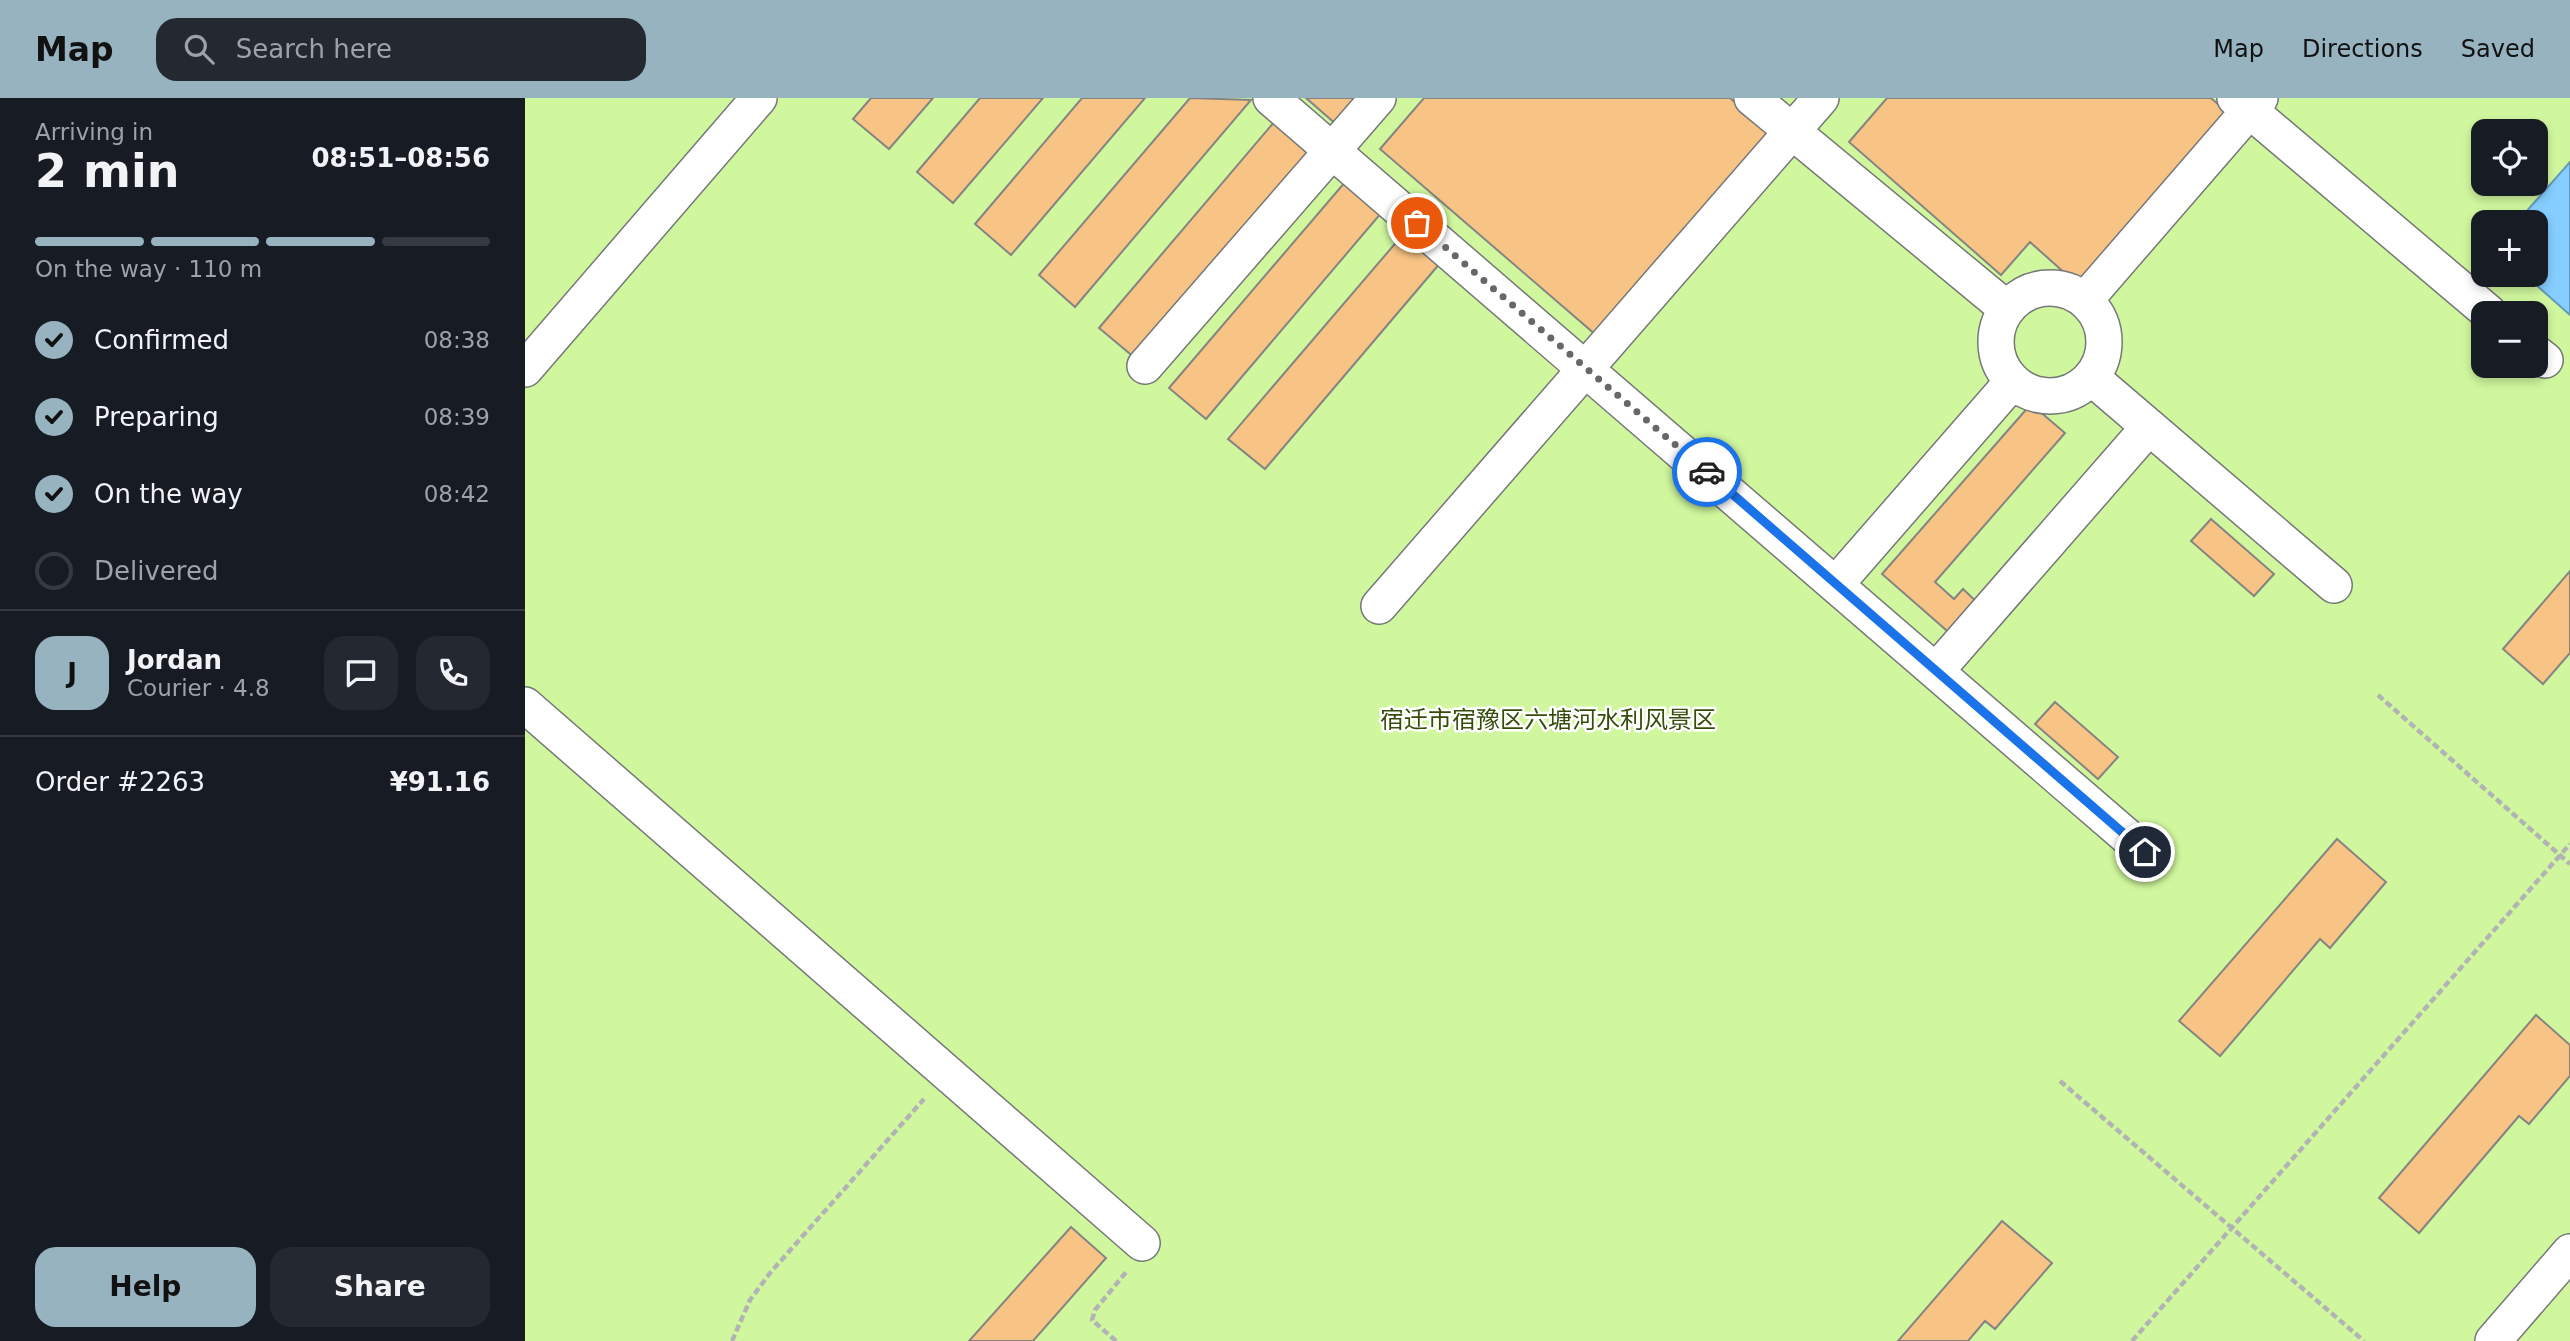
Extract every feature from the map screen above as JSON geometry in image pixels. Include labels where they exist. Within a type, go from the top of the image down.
[{"type":"street","points":[[525,369],[759,98]]},
{"type":"street","points":[[1271,98],[2145,852]]},
{"type":"street","points":[[1145,366],[1378,98]]},
{"type":"street","points":[[1752,98],[2007,309]]},
{"type":"street","points":[[1379,606],[1821,98]]},
{"type":"street","points":[[2085,300],[2248,102],[2475,301]]},
{"type":"street","points":[[2052,288],[2070,291],[2085,300],[2096,313],[2103,328],[2101,363],[2092,377],[2078,389],[2060,396],[2041,396],[2023,390],[1999,362],[1996,344],[1999,325],[2007,309],[2020,297],[2036,290],[2052,288]]},
{"type":"street","points":[[2092,377],[2334,585]]},
{"type":"street","points":[[1836,584],[2013,381]]},
{"type":"street","points":[[1936,671],[2149,427]]},
{"type":"street","points":[[525,705],[1142,1243]]},
{"type":"street","points":[[2493,1341],[2570,1252]]},
{"type":"path","points":[[2378,695],[2570,863]]},
{"type":"path","points":[[2132,1341],[2570,844]]},
{"type":"path","points":[[732,1341],[750,1300],[770,1273],[947,1073]]},
{"type":"path","points":[[2060,1081],[2364,1341]]},
{"type":"path","points":[[1115,1341],[1092,1320],[1095,1310],[1139,1255],[1142,1243]]},
{"type":"green space","name":"宿迁市宿豫区六塘河水利风景区","points":[[525,98],[2570,98],[2570,1341],[525,1341]]},
{"type":"water","points":[[2570,162],[2570,315],[2538,287],[2548,287],[2548,210],[2528,210],[2540,196],[2548,196],[2548,187]]},
{"type":"building","points":[[871,98],[933,98],[889,149],[853,119]]},
{"type":"building","points":[[980,98],[1043,98],[953,203],[917,172]]},
{"type":"building","points":[[1082,98],[1145,98],[1011,255],[975,224]]},
{"type":"building","points":[[1190,98],[1251,100],[1075,307],[1039,275]]},
{"type":"building","points":[[1306,98],[1360,98],[1337,125]]},
{"type":"building","points":[[1424,98],[1730,98],[1771,134],[1596,335],[1380,149]]},
{"type":"building","points":[[1887,98],[2211,98],[2227,112],[2077,284],[2030,242],[2001,275],[1849,142]]},
{"type":"building","points":[[1275,121],[1311,152],[1135,358],[1099,328]]},
{"type":"building","points":[[1346,181],[1382,212],[1206,419],[1169,388]]},
{"type":"building","points":[[1405,232],[1441,262],[1265,469],[1228,439]]},
{"type":"building","points":[[2031,404],[2065,433],[1935,582],[1954,599],[1963,589],[1980,605],[1953,636],[1882,574]]},
{"type":"building","points":[[2211,519],[2274,574],[2254,596],[2191,541]]},
{"type":"building","points":[[2570,571],[2570,653],[2543,684],[2503,649]]},
{"type":"building","points":[[2055,702],[2118,757],[2098,779],[2035,724]]},
{"type":"building","points":[[2337,839],[2386,882],[2330,948],[2320,939],[2220,1056],[2179,1021]]},
{"type":"building","points":[[2536,1015],[2570,1045],[2570,1076],[2529,1124],[2519,1116],[2419,1233],[2379,1198]]},
{"type":"building","points":[[2002,1221],[2052,1263],[1995,1329],[1985,1321],[1968,1341],[1898,1341]]},
{"type":"building","points":[[1071,1227],[1106,1258],[1033,1341],[969,1341]]},
{"type":"way so far","points":[[1417,223],[1707,472]]},
{"type":"route","points":[[1707,472],[2145,852]]}]
